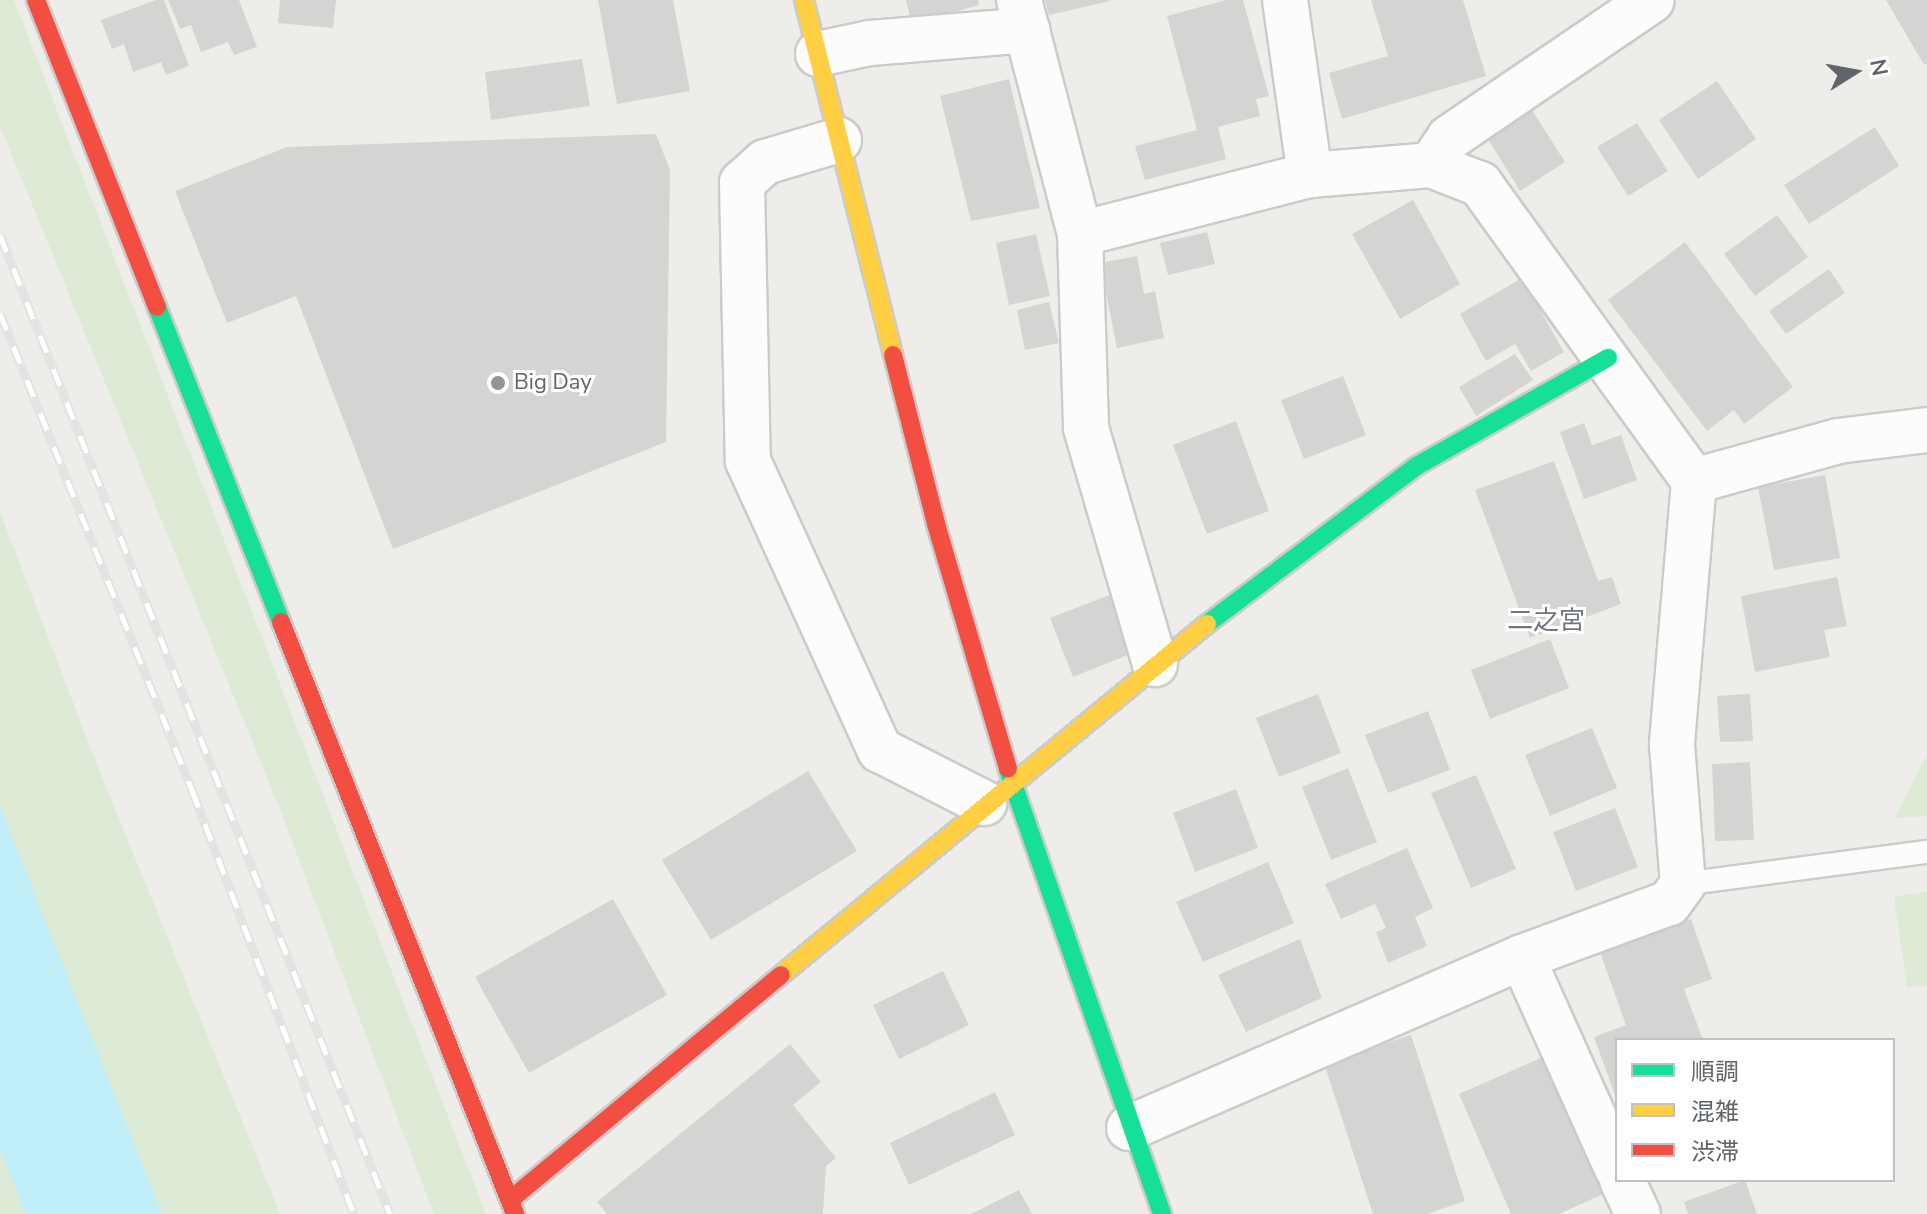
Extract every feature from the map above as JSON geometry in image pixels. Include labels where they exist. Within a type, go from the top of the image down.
[{"type":"street","points":[[36,0],[512,1207],[998,791],[1155,664],[1415,467],[1608,358]]},
{"type":"street","points":[[804,0],[936,524],[998,791],[1162,1214]]},
{"type":"street","points":[[1285,0],[1310,175]]},
{"type":"street","points":[[1431,165],[1449,138],[1652,0]]},
{"type":"street","points":[[818,54],[1023,15],[1080,234],[1086,428],[1155,664]]},
{"type":"street","points":[[839,140],[765,162],[742,183],[748,461],[880,750],[998,791]]},
{"type":"street","points":[[1080,234],[1310,175],[1431,165],[1480,184],[1694,481],[1672,745],[1683,884],[1669,903],[1522,957],[1129,1128]]},
{"type":"street","points":[[1694,481],[1838,441],[1927,430]]},
{"type":"street","points":[[1522,957],[1615,1164]]},
{"type":"street","points":[[1623,1182],[1638,1214]]},
{"type":"lane","points":[[1683,884],[1927,852]]},
{"type":"green space","points":[[0,0],[14,0],[486,1214],[434,1214],[279,807],[0,126]]},
{"type":"green space","points":[[0,512],[94,757],[280,1214],[0,1214]]},
{"type":"green space","points":[[1927,755],[1927,816],[1895,818]]},
{"type":"green space","points":[[1927,891],[1927,986],[1907,987],[1894,897]]},
{"type":"water","points":[[0,807],[162,1214],[25,1214],[0,1149]]},
{"type":"building","points":[[156,0],[164,0],[189,66],[166,75],[161,62],[133,72],[124,44],[112,49],[101,20]]},
{"type":"building","points":[[168,0],[239,0],[257,47],[234,55],[228,42],[201,52],[191,25],[180,29]]},
{"type":"building","points":[[280,0],[336,0],[333,28],[278,23]]},
{"type":"building","points":[[598,0],[673,0],[690,91],[617,104]]},
{"type":"building","points":[[906,0],[978,0],[979,5],[912,24]]},
{"type":"building","points":[[1045,0],[1110,0],[1110,1],[1049,15]]},
{"type":"building","points":[[1226,0],[1243,0],[1269,96],[1256,99],[1260,116],[1218,127],[1226,159],[1145,180],[1135,146],[1197,130],[1167,16]]},
{"type":"building","points":[[1371,0],[1463,0],[1486,76],[1342,119],[1329,73],[1388,56]]},
{"type":"building","points":[[1886,0],[1927,0],[1927,63],[1924,65]]},
{"type":"building","points":[[582,59],[590,106],[491,120],[485,72]]},
{"type":"building","points":[[1009,79],[1040,208],[971,221],[940,96]]},
{"type":"building","points":[[1717,81],[1756,139],[1698,179],[1659,120]]},
{"type":"building","points":[[1530,107],[1565,162],[1520,191],[1485,134]]},
{"type":"building","points":[[1637,123],[1668,171],[1628,196],[1597,147]]},
{"type":"building","points":[[1875,127],[1899,166],[1809,224],[1784,185]]},
{"type":"building","name":"Big Day","points":[[656,134],[670,170],[666,442],[393,549],[296,296],[227,323],[175,191],[287,147]]},
{"type":"building","points":[[1413,200],[1460,284],[1400,319],[1352,234]]},
{"type":"building","points":[[1777,215],[1808,257],[1755,296],[1724,254]]},
{"type":"building","points":[[1207,232],[1215,264],[1168,275],[1160,243]]},
{"type":"building","points":[[1036,234],[1050,296],[1009,305],[996,243]]},
{"type":"building","points":[[1685,242],[1793,387],[1744,424],[1734,410],[1707,431],[1608,300]]},
{"type":"building","points":[[1137,256],[1144,294],[1155,291],[1164,338],[1117,348],[1100,263]]},
{"type":"building","points":[[1829,269],[1845,293],[1786,334],[1769,311]]},
{"type":"building","points":[[1522,278],[1564,352],[1531,371],[1515,344],[1486,361],[1460,314]]},
{"type":"building","points":[[1049,302],[1059,343],[1025,350],[1017,310]]},
{"type":"building","points":[[1515,354],[1533,380],[1476,416],[1459,387]]},
{"type":"building","points":[[1343,376],[1366,435],[1304,459],[1281,400]]},
{"type":"building","points":[[1236,421],[1269,511],[1207,534],[1173,445]]},
{"type":"building","points":[[1584,423],[1592,445],[1621,435],[1637,480],[1584,499],[1560,432]]},
{"type":"building","points":[[1554,461],[1598,581],[1612,577],[1621,604],[1530,638],[1475,490]]},
{"type":"building","points":[[1825,475],[1840,558],[1774,570],[1758,487]]},
{"type":"building","points":[[1837,577],[1847,626],[1824,630],[1830,657],[1755,672],[1741,596]]},
{"type":"building","points":[[1112,594],[1135,652],[1073,677],[1050,618]]},
{"type":"building","points":[[1550,639],[1569,688],[1490,719],[1471,670]]},
{"type":"building","points":[[1318,694],[1341,753],[1279,777],[1256,718]]},
{"type":"building","points":[[1750,694],[1753,741],[1720,742],[1717,696]]},
{"type":"building","points":[[1428,711],[1450,770],[1388,793],[1365,735]]},
{"type":"building","points":[[1592,728],[1617,788],[1550,816],[1525,755]]},
{"type":"building","points":[[1750,762],[1754,840],[1715,841],[1712,764]]},
{"type":"building","points":[[1348,768],[1377,842],[1331,860],[1302,787]]},
{"type":"building","points":[[808,771],[857,851],[711,940],[662,860]]},
{"type":"building","points":[[1476,775],[1516,869],[1471,888],[1431,793]]},
{"type":"building","points":[[1236,789],[1258,848],[1195,872],[1173,813]]},
{"type":"building","points":[[1615,808],[1638,867],[1576,891],[1553,832]]},
{"type":"building","points":[[1407,848],[1433,908],[1415,917],[1427,946],[1388,963],[1376,932],[1386,928],[1375,904],[1341,919],[1325,884]]},
{"type":"building","points":[[1268,862],[1294,923],[1203,962],[1176,902]]},
{"type":"building","points":[[613,899],[667,995],[529,1073],[475,977]]},
{"type":"building","points":[[1691,919],[1712,979],[1684,989],[1702,1038],[1615,1038],[1615,1095],[1594,1037],[1626,1025],[1600,952]]},
{"type":"building","points":[[1300,939],[1322,998],[1246,1032],[1218,975]]},
{"type":"building","points":[[943,971],[969,1025],[899,1059],[873,1005]]},
{"type":"building","points":[[1411,1035],[1465,1201],[1427,1214],[1373,1214],[1324,1063]]},
{"type":"building","points":[[790,1044],[821,1082],[793,1105],[836,1158],[826,1166],[823,1214],[607,1214],[597,1202]]},
{"type":"building","points":[[1543,1057],[1603,1194],[1559,1214],[1511,1214],[1459,1094]]},
{"type":"building","points":[[995,1092],[1015,1135],[909,1185],[890,1143]]},
{"type":"building","points":[[1746,1182],[1757,1214],[1688,1214],[1684,1202]]},
{"type":"building","points":[[1019,1190],[1032,1214],[971,1214]]},
{"type":"railway","points":[[0,235],[390,1214]]},
{"type":"railway","points":[[0,313],[192,790],[354,1214]]},
{"type":"traffic: fast","points":[[157,307],[281,622]]},
{"type":"traffic: fast","points":[[1207,624],[1415,467],[1608,358]]},
{"type":"traffic: fast","points":[[1008,769],[1162,1214]]},
{"type":"traffic: slow","points":[[804,0],[893,355]]},
{"type":"traffic: slow","points":[[781,975],[1207,624]]},
{"type":"traffic: jam","points":[[36,0],[157,307]]},
{"type":"traffic: jam","points":[[893,355],[936,524],[1008,769]]},
{"type":"traffic: jam","points":[[281,622],[515,1214]]},
{"type":"traffic: jam","points":[[510,1200],[781,975]]},
{"type":"place","name":"Big Day","points":[[498,383]]},
{"type":"district","name":"二之宮","points":[[1546,621]]}]
